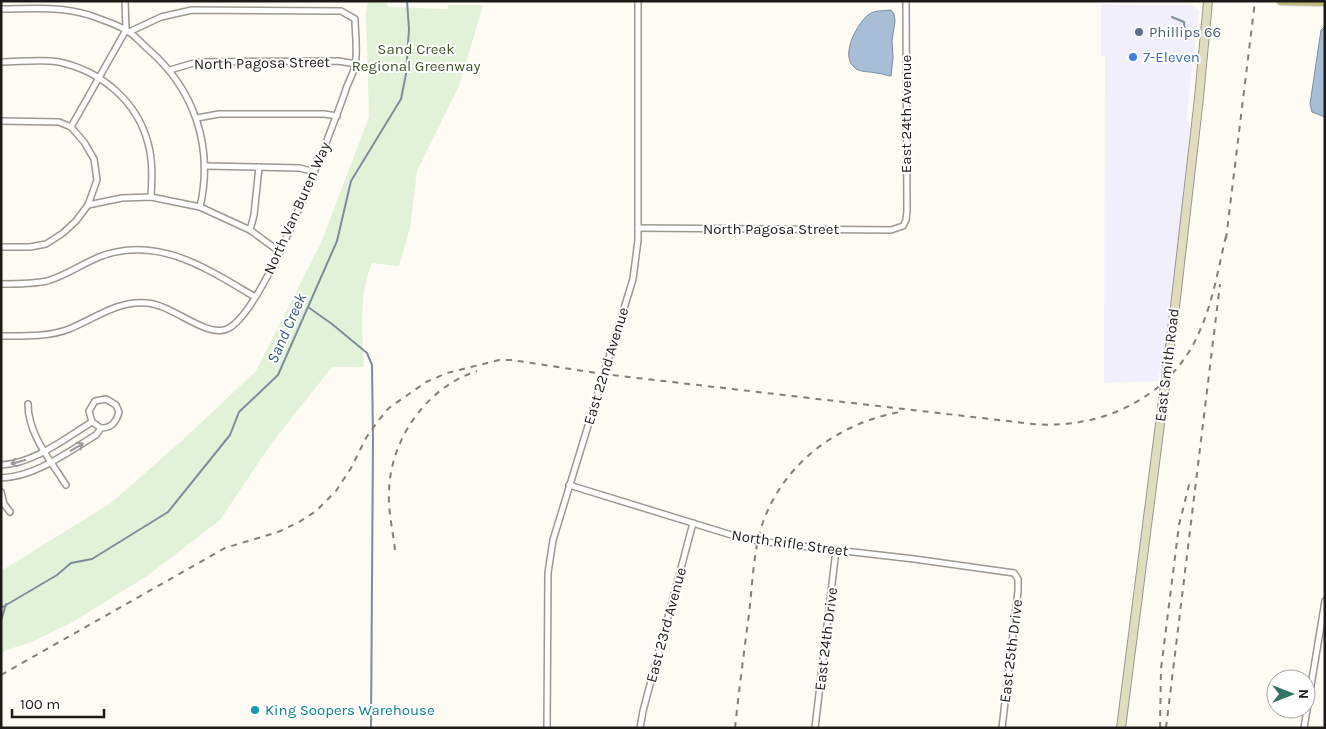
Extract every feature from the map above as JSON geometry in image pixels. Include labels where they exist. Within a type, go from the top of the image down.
[{"type":"main road","points":[[1281,1],[1325,2]]},
{"type":"street","points":[[71,128],[127,31],[125,1]]},
{"type":"street","name":"East 22nd Avenue","points":[[548,728],[548,573],[553,540],[633,280],[636,258],[638,228],[638,1]]},
{"type":"street","name":"East 24th Avenue","points":[[903,226],[907,211],[906,1]]},
{"type":"street","name":"East Smith Road","points":[[1121,728],[1178,277],[1199,98],[1208,1]]},
{"type":"street","points":[[1,9],[62,9],[88,15],[127,31],[170,70],[186,93],[197,118],[206,166],[204,192],[200,207]]},
{"type":"street","name":"North Van Buren Way","points":[[1,336],[36,335],[67,330],[113,308],[145,303],[160,305],[210,330],[221,331],[230,328],[240,320],[280,252],[337,116],[356,64],[355,19],[341,10],[192,10],[161,17],[127,31]]},
{"type":"street","name":"North Pagosa Street","points":[[170,70],[197,62],[338,61],[356,64]]},
{"type":"street","points":[[1,62],[57,62],[79,67],[99,78],[122,95],[142,125],[148,144],[152,169],[151,197]]},
{"type":"street","points":[[197,118],[219,114],[324,114],[337,116]]},
{"type":"street","points":[[1,120],[59,122],[71,128],[84,142],[94,159],[97,180],[88,205],[76,221],[63,233],[46,244],[30,247],[1,247]]},
{"type":"street","points":[[206,166],[300,168],[314,172]]},
{"type":"street","points":[[250,230],[254,215],[259,167]]},
{"type":"street","points":[[88,205],[122,198],[151,197],[200,207],[250,230],[280,252]]},
{"type":"street","name":"North Pagosa Street","points":[[638,228],[891,230],[903,226]]},
{"type":"street","points":[[1,284],[47,281],[101,256],[124,251],[146,250],[177,255],[203,266],[255,296]]},
{"type":"street","points":[[106,399],[111,401],[119,412],[116,421],[107,428],[101,428],[92,422],[89,411],[95,401],[106,399]]},
{"type":"street","points":[[28,404],[28,416],[32,429],[66,485]]},
{"type":"street","points":[[1,465],[23,461],[92,422]]},
{"type":"street","points":[[1,478],[16,478],[51,463],[96,435],[101,428]]},
{"type":"street","name":"North Rifle Street","points":[[570,485],[738,537],[991,569],[1011,572],[1016,576]]},
{"type":"street","points":[[1,492],[4,504],[10,512]]},
{"type":"street","name":"East 23rd Avenue","points":[[640,728],[693,523]]},
{"type":"street","name":"East 24th Drive","points":[[815,728],[836,550]]},
{"type":"street","name":"East 25th Drive","points":[[1002,728],[1019,583],[1016,576]]},
{"type":"street","points":[[1304,728],[1322,635],[1325,601]]},
{"type":"shaded area","points":[[1101,4],[1191,5],[1199,11],[1186,120],[1190,123],[1179,237],[1162,369],[1160,370],[1158,381],[1104,383],[1105,56],[1101,56]]},
{"type":"green space","name":"Sand Creek Regional Greenway","points":[[368,1],[387,3],[388,7],[445,9],[448,8],[448,5],[483,5],[459,86],[417,171],[410,228],[399,266],[372,263],[368,274],[362,314],[364,367],[332,367],[271,444],[220,520],[147,576],[71,623],[29,643],[6,650],[1,655],[1,571],[111,503],[187,436],[256,371],[321,243],[369,117],[366,14]]},
{"type":"water","points":[[891,10],[895,21],[892,41],[891,76],[856,69],[850,62],[849,48],[859,25],[870,13]]},
{"type":"water","points":[[1325,26],[1325,117],[1312,112],[1310,104],[1321,30]]},
{"type":"waterway","name":"Sand Creek","points":[[1,608],[57,575],[71,563],[92,559],[168,512],[230,435],[239,412],[278,375],[337,241],[351,181],[401,99],[406,74],[409,29],[407,1]]},
{"type":"waterway","points":[[1172,17],[1184,22],[1185,36]]},
{"type":"waterway","points":[[308,307],[367,353],[372,365],[371,728]]},
{"type":"waterway","points":[[1,621],[6,604]]},
{"type":"railway","points":[[1226,239],[1255,1]]},
{"type":"railway","points":[[1,675],[225,548],[278,532],[316,511],[336,491],[351,468],[366,438],[389,408],[426,382],[447,373],[499,360],[512,360],[603,374],[1033,424],[1085,421],[1110,414],[1133,404],[1154,390],[1173,373],[1189,352],[1201,328],[1209,305],[1227,232]]},
{"type":"railway","points":[[1166,728],[1220,284]]},
{"type":"railway","points":[[395,550],[389,492],[391,472],[396,453],[404,435],[427,402],[442,389],[477,371]]},
{"type":"railway","points":[[735,728],[755,555],[759,535],[779,489],[794,470],[831,439],[853,427],[876,418],[900,412]]},
{"type":"railway","points":[[1160,728],[1161,669],[1179,525],[1190,481]]},
{"type":"place","name":"Phillips 66","points":[[1139,32]]},
{"type":"place","name":"7-Eleven","points":[[1133,57]]},
{"type":"place","name":"King Soopers Warehouse","points":[[255,710]]}]
